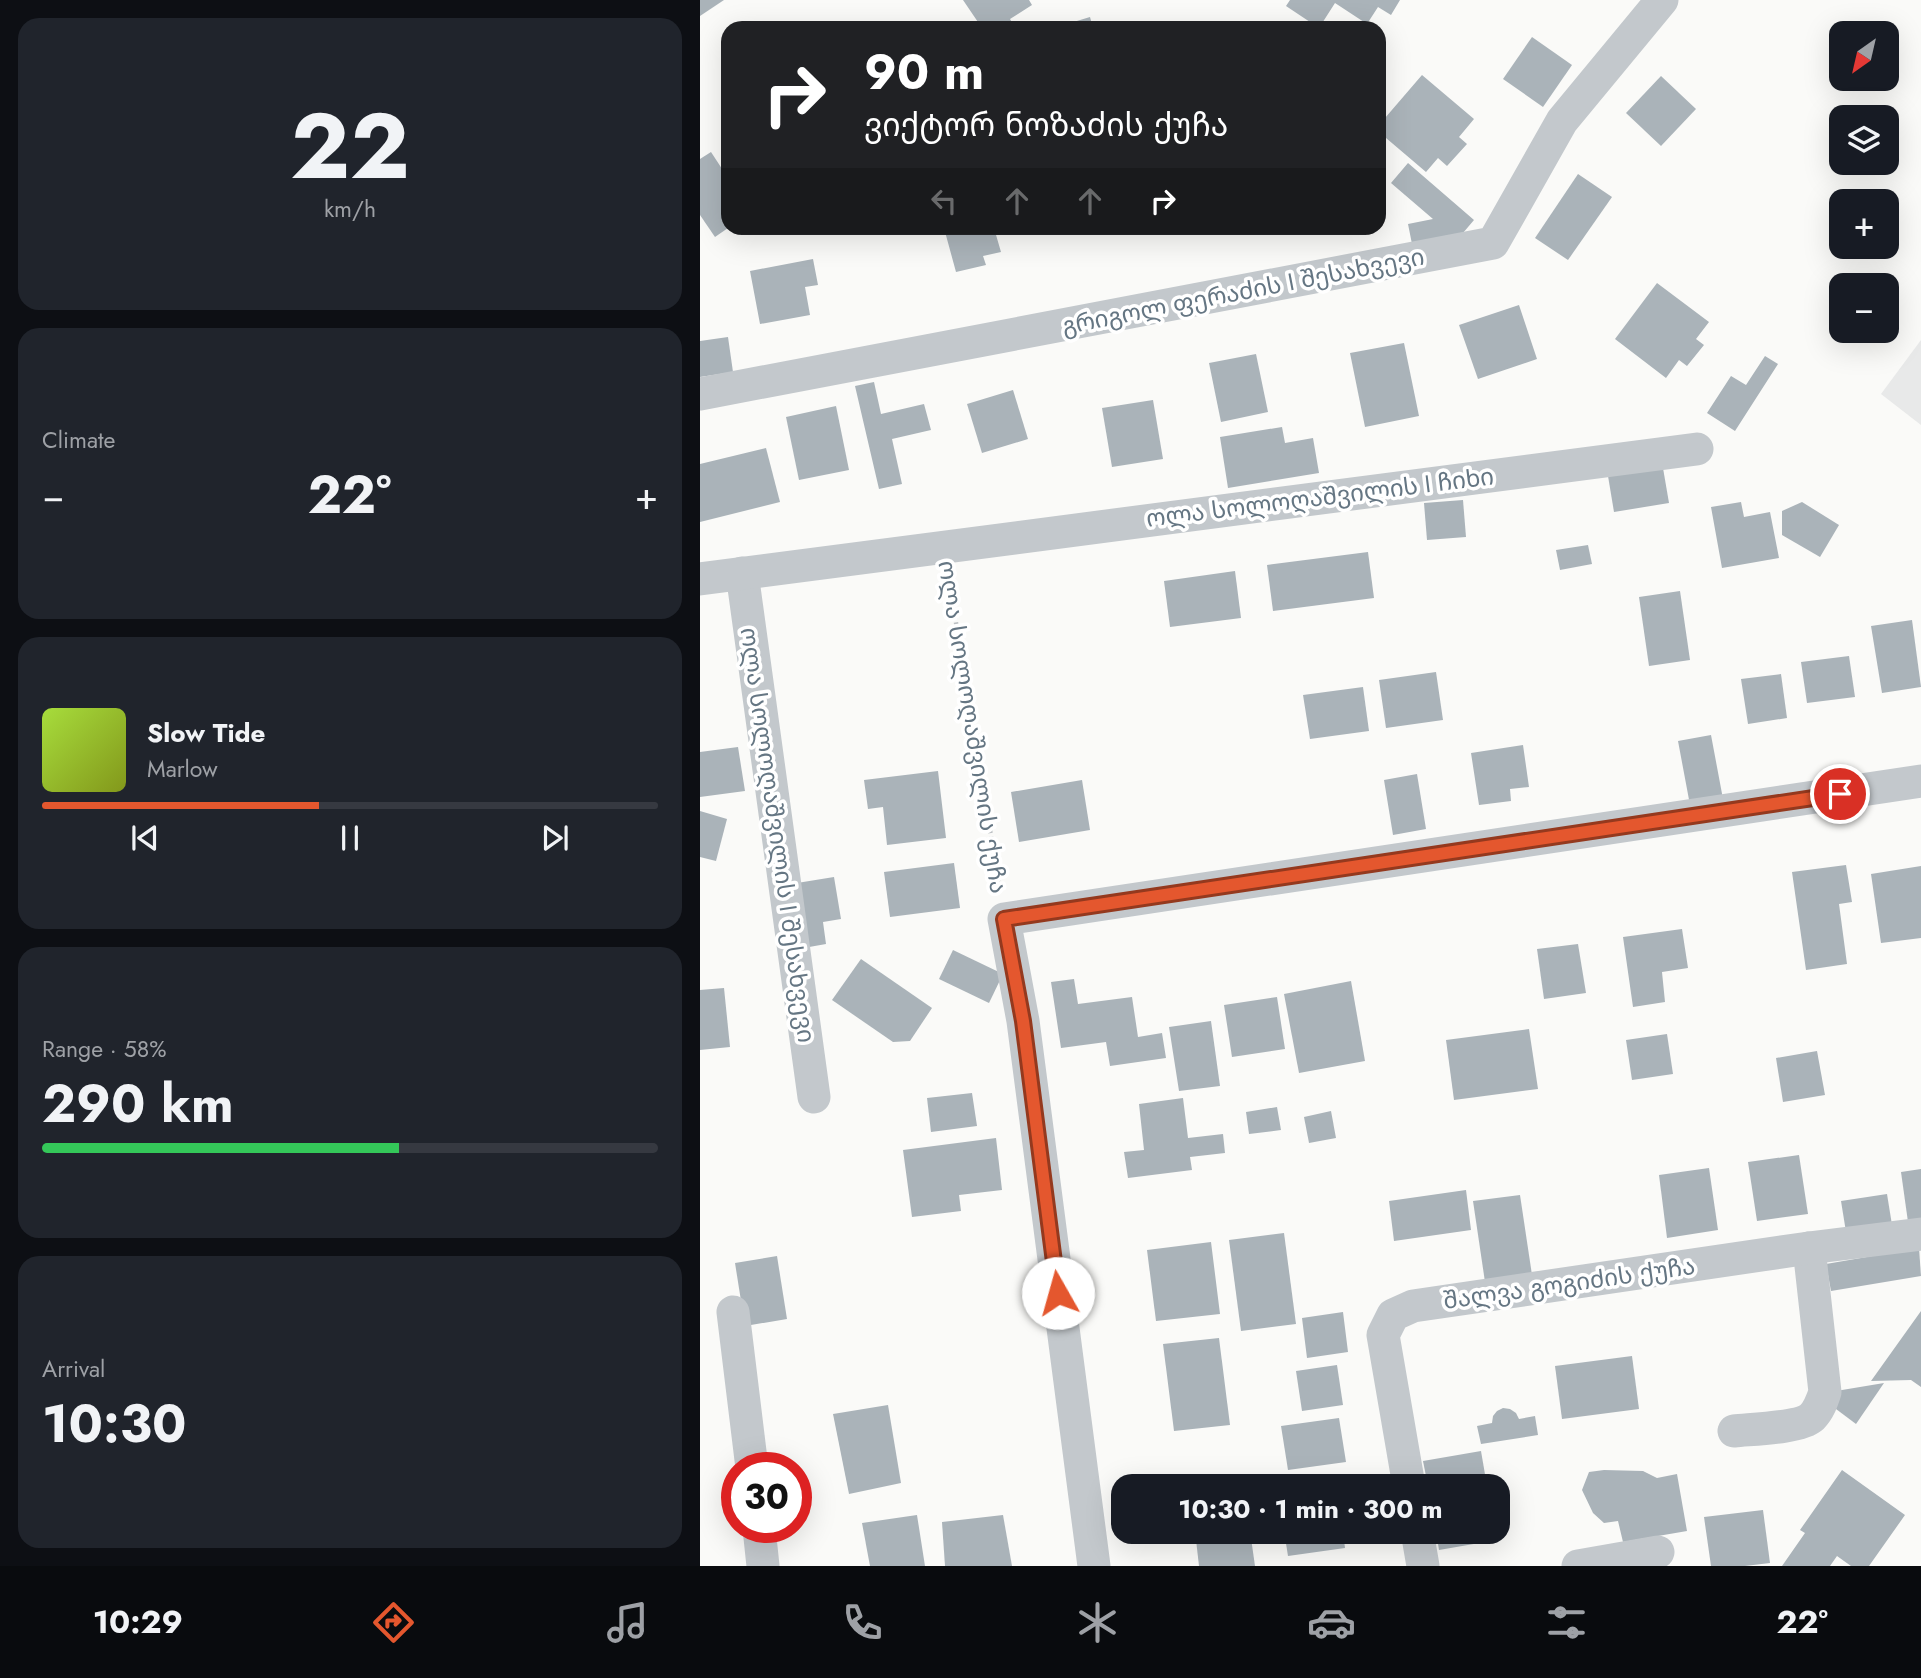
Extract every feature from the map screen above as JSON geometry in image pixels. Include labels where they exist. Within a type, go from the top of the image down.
[{"type":"street","name":"გრიგოლ ფერაძის I შესახვევი","points":[[700,394],[1493,243],[1562,121],[1662,0]]},
{"type":"street","name":"ოლა სოლოღაშვილის I ჩიხი","points":[[943,546],[1697,449]]},
{"type":"street","name":"ოლა სოლოღაშვილის ქუჩა","points":[[700,579],[943,546]]},
{"type":"street","name":"ოლა სოლოღაშვილის I შესახვევი","points":[[742,573],[814,1097]]},
{"type":"street","points":[[1004,919],[1921,782]]},
{"type":"street","name":"ოლა სოლოღაშვილის ქუჩა","points":[[1004,919],[1023,1021],[1094,1566]]},
{"type":"street","name":"შალვა გოგიძის ქუჩა","points":[[1407,1474],[1383,1335],[1393,1315],[1413,1306],[1921,1234]]},
{"type":"street","points":[[1734,1431],[1804,1423],[1814,1416],[1821,1404],[1825,1392],[1809,1248]]},
{"type":"street","points":[[733,1312],[749,1452]]},
{"type":"street","points":[[761,1543],[763,1566]]},
{"type":"street","points":[[1419,1544],[1423,1566]]},
{"type":"street","points":[[1578,1566],[1658,1552]]},
{"type":"path","name":"ოლა სოლოღაშვილის ქუჩა","points":[[943,546],[1004,919]]},
{"type":"shaded area","points":[[1921,340],[1921,425],[1881,394]]},
{"type":"building","points":[[700,0],[724,0],[700,16]]},
{"type":"building","points":[[963,0],[1029,0],[1032,5],[1010,19],[1011,21],[977,21]]},
{"type":"building","points":[[1290,0],[1400,0],[1391,15],[1378,7],[1369,21],[1362,21],[1335,3],[1323,21],[1308,21],[1286,6]]},
{"type":"building","points":[[1532,37],[1572,65],[1543,107],[1503,79]]},
{"type":"building","points":[[1422,75],[1474,119],[1459,137],[1467,144],[1447,166],[1438,158],[1426,172],[1386,138],[1386,117]]},
{"type":"building","points":[[1661,76],[1696,109],[1661,146],[1626,113]]},
{"type":"building","points":[[711,152],[721,167],[721,233],[715,237],[700,215],[700,159]]},
{"type":"building","points":[[1408,163],[1474,220],[1457,240],[1413,249],[1408,224],[1433,219],[1391,183]]},
{"type":"building","points":[[1578,174],[1612,197],[1568,260],[1535,238]]},
{"type":"building","points":[[946,235],[996,235],[1001,252],[983,256],[986,265],[956,272]]},
{"type":"building","points":[[813,259],[818,285],[805,287],[810,315],[760,324],[750,271]]},
{"type":"building","points":[[1657,283],[1709,322],[1696,339],[1704,345],[1687,366],[1679,360],[1666,378],[1615,339]]},
{"type":"building","points":[[1519,305],[1537,359],[1478,379],[1459,325]]},
{"type":"building","points":[[728,337],[733,372],[700,377],[700,341]]},
{"type":"building","points":[[1404,343],[1419,416],[1365,427],[1350,353]]},
{"type":"building","points":[[1256,354],[1268,412],[1221,422],[1209,363]]},
{"type":"building","points":[[1765,356],[1778,364],[1735,431],[1707,413],[1731,376],[1746,385]]},
{"type":"building","points":[[874,382],[881,414],[924,404],[931,430],[892,439],[902,484],[879,489],[855,386]]},
{"type":"building","points":[[1013,390],[1028,439],[982,453],[967,404]]},
{"type":"building","points":[[1153,400],[1163,459],[1112,467],[1102,408]]},
{"type":"building","points":[[836,406],[849,470],[799,480],[786,417]]},
{"type":"building","points":[[1282,427],[1285,443],[1313,438],[1319,473],[1228,488],[1220,437]]},
{"type":"building","points":[[766,448],[780,502],[700,522],[700,464]]},
{"type":"building","points":[[1663,468],[1669,503],[1614,512],[1608,476]]},
{"type":"building","points":[[1463,500],[1466,537],[1427,540],[1424,503]]},
{"type":"building","points":[[1741,502],[1744,517],[1770,512],[1779,558],[1722,568],[1711,507]]},
{"type":"building","points":[[1802,502],[1839,525],[1820,557],[1782,535],[1782,511]]},
{"type":"building","points":[[1588,545],[1592,564],[1560,570],[1556,550]]},
{"type":"building","points":[[1368,552],[1374,598],[1273,611],[1267,565]]},
{"type":"building","points":[[1235,571],[1241,618],[1170,627],[1164,581]]},
{"type":"building","points":[[1680,591],[1690,660],[1649,666],[1639,597]]},
{"type":"building","points":[[1912,620],[1921,687],[1882,693],[1871,626]]},
{"type":"building","points":[[1849,656],[1855,697],[1807,703],[1801,662]]},
{"type":"building","points":[[1436,672],[1443,720],[1386,728],[1379,680]]},
{"type":"building","points":[[1781,674],[1787,718],[1748,724],[1741,679]]},
{"type":"building","points":[[1363,687],[1369,731],[1310,739],[1303,695]]},
{"type":"building","points":[[1711,735],[1723,799],[1690,805],[1678,741]]},
{"type":"building","points":[[1523,745],[1529,787],[1510,789],[1511,801],[1479,805],[1471,753]]},
{"type":"building","points":[[738,747],[745,791],[700,797],[700,752]]},
{"type":"building","points":[[938,771],[946,838],[887,845],[883,807],[868,809],[864,780]]},
{"type":"building","points":[[1417,774],[1426,829],[1393,835],[1384,780]]},
{"type":"building","points":[[1082,780],[1090,830],[1019,842],[1011,792]]},
{"type":"building","points":[[700,811],[727,819],[716,861],[700,857]]},
{"type":"building","points":[[954,863],[960,908],[890,917],[884,872]]},
{"type":"building","points":[[1846,865],[1852,902],[1839,904],[1847,964],[1806,970],[1792,872]]},
{"type":"building","points":[[1921,866],[1921,938],[1881,943],[1871,874]]},
{"type":"building","points":[[834,877],[841,919],[823,922],[826,944],[798,949],[797,883]]},
{"type":"building","points":[[1682,929],[1688,968],[1662,972],[1665,1002],[1633,1007],[1623,937]]},
{"type":"building","points":[[1578,944],[1586,993],[1544,999],[1537,949]]},
{"type":"building","points":[[953,950],[1003,974],[989,1003],[939,979]]},
{"type":"building","points":[[861,959],[932,1008],[910,1041],[893,1042],[832,1000]]},
{"type":"building","points":[[1074,979],[1078,1004],[1132,997],[1138,1037],[1162,1033],[1166,1058],[1110,1066],[1106,1042],[1061,1048],[1051,982]]},
{"type":"building","points":[[1351,981],[1365,1061],[1299,1073],[1284,994]]},
{"type":"building","points":[[724,988],[730,1047],[700,1050],[700,990]]},
{"type":"building","points":[[1277,997],[1285,1049],[1232,1057],[1224,1005]]},
{"type":"building","points":[[1211,1021],[1220,1086],[1179,1091],[1169,1027]]},
{"type":"building","points":[[1529,1029],[1538,1089],[1454,1100],[1446,1040]]},
{"type":"building","points":[[1667,1034],[1673,1074],[1632,1080],[1626,1040]]},
{"type":"building","points":[[1817,1051],[1825,1095],[1783,1102],[1776,1058]]},
{"type":"building","points":[[972,1093],[977,1126],[931,1132],[927,1098]]},
{"type":"building","points":[[1183,1098],[1188,1138],[1223,1134],[1225,1153],[1190,1157],[1192,1170],[1128,1178],[1124,1152],[1144,1150],[1139,1104]]},
{"type":"building","points":[[1277,1107],[1281,1130],[1249,1134],[1246,1112]]},
{"type":"building","points":[[1331,1111],[1336,1138],[1309,1143],[1304,1117]]},
{"type":"building","points":[[996,1138],[1002,1190],[959,1195],[961,1211],[912,1217],[903,1150]]},
{"type":"building","points":[[1799,1155],[1808,1214],[1757,1221],[1748,1162]]},
{"type":"building","points":[[1709,1168],[1718,1230],[1667,1238],[1659,1175]]},
{"type":"building","points":[[1921,1169],[1921,1221],[1908,1222],[1901,1172]]},
{"type":"building","points":[[1466,1190],[1471,1230],[1394,1241],[1389,1201]]},
{"type":"building","points":[[1887,1194],[1892,1225],[1846,1232],[1841,1201]]},
{"type":"building","points":[[1520,1195],[1532,1275],[1485,1282],[1473,1201]]},
{"type":"building","points":[[1284,1233],[1296,1324],[1241,1331],[1229,1240]]},
{"type":"building","points":[[1211,1242],[1220,1314],[1156,1321],[1147,1250]]},
{"type":"building","points":[[1919,1248],[1921,1276],[1831,1291],[1826,1264]]},
{"type":"building","points":[[777,1256],[787,1319],[745,1326],[735,1263]]},
{"type":"building","points":[[1921,1311],[1921,1387],[1911,1380],[1871,1381]]},
{"type":"building","points":[[1343,1312],[1348,1352],[1307,1358],[1302,1318]]},
{"type":"building","points":[[1219,1338],[1230,1425],[1174,1431],[1163,1344]]},
{"type":"building","points":[[1632,1356],[1639,1409],[1562,1419],[1555,1366]]},
{"type":"building","points":[[1337,1365],[1343,1405],[1302,1411],[1296,1371]]},
{"type":"building","points":[[1884,1383],[1856,1424],[1832,1406],[1830,1392]]},
{"type":"building","points":[[888,1405],[901,1483],[849,1494],[833,1414]]},
{"type":"building","points":[[1503,1408],[1516,1413],[1519,1419],[1535,1416],[1538,1435],[1481,1444],[1477,1426],[1492,1423],[1493,1416]]},
{"type":"building","points":[[1339,1418],[1346,1462],[1288,1470],[1281,1426]]},
{"type":"building","points":[[1481,1451],[1485,1474],[1426,1474],[1423,1461]]},
{"type":"building","points":[[1842,1470],[1905,1515],[1869,1566],[1851,1566],[1837,1556],[1830,1566],[1782,1566],[1805,1533],[1800,1530]]},
{"type":"building","points":[[1643,1471],[1657,1478],[1677,1474],[1687,1531],[1623,1542],[1618,1521],[1604,1523],[1593,1513],[1582,1490],[1589,1472]]},
{"type":"building","points":[[1763,1510],[1770,1563],[1711,1566],[1704,1517]]},
{"type":"building","points":[[917,1515],[925,1566],[870,1566],[862,1523]]},
{"type":"building","points":[[1003,1515],[1012,1566],[945,1566],[942,1522]]},
{"type":"building","points":[[1196,1544],[1252,1544],[1255,1566],[1199,1566]]},
{"type":"building","points":[[1286,1544],[1345,1544],[1345,1548],[1288,1556]]},
{"type":"building","points":[[1438,1544],[1474,1544],[1439,1550]]},
{"type":"route","points":[[1058,1293],[1023,1021],[1004,919],[1840,794]]}]
